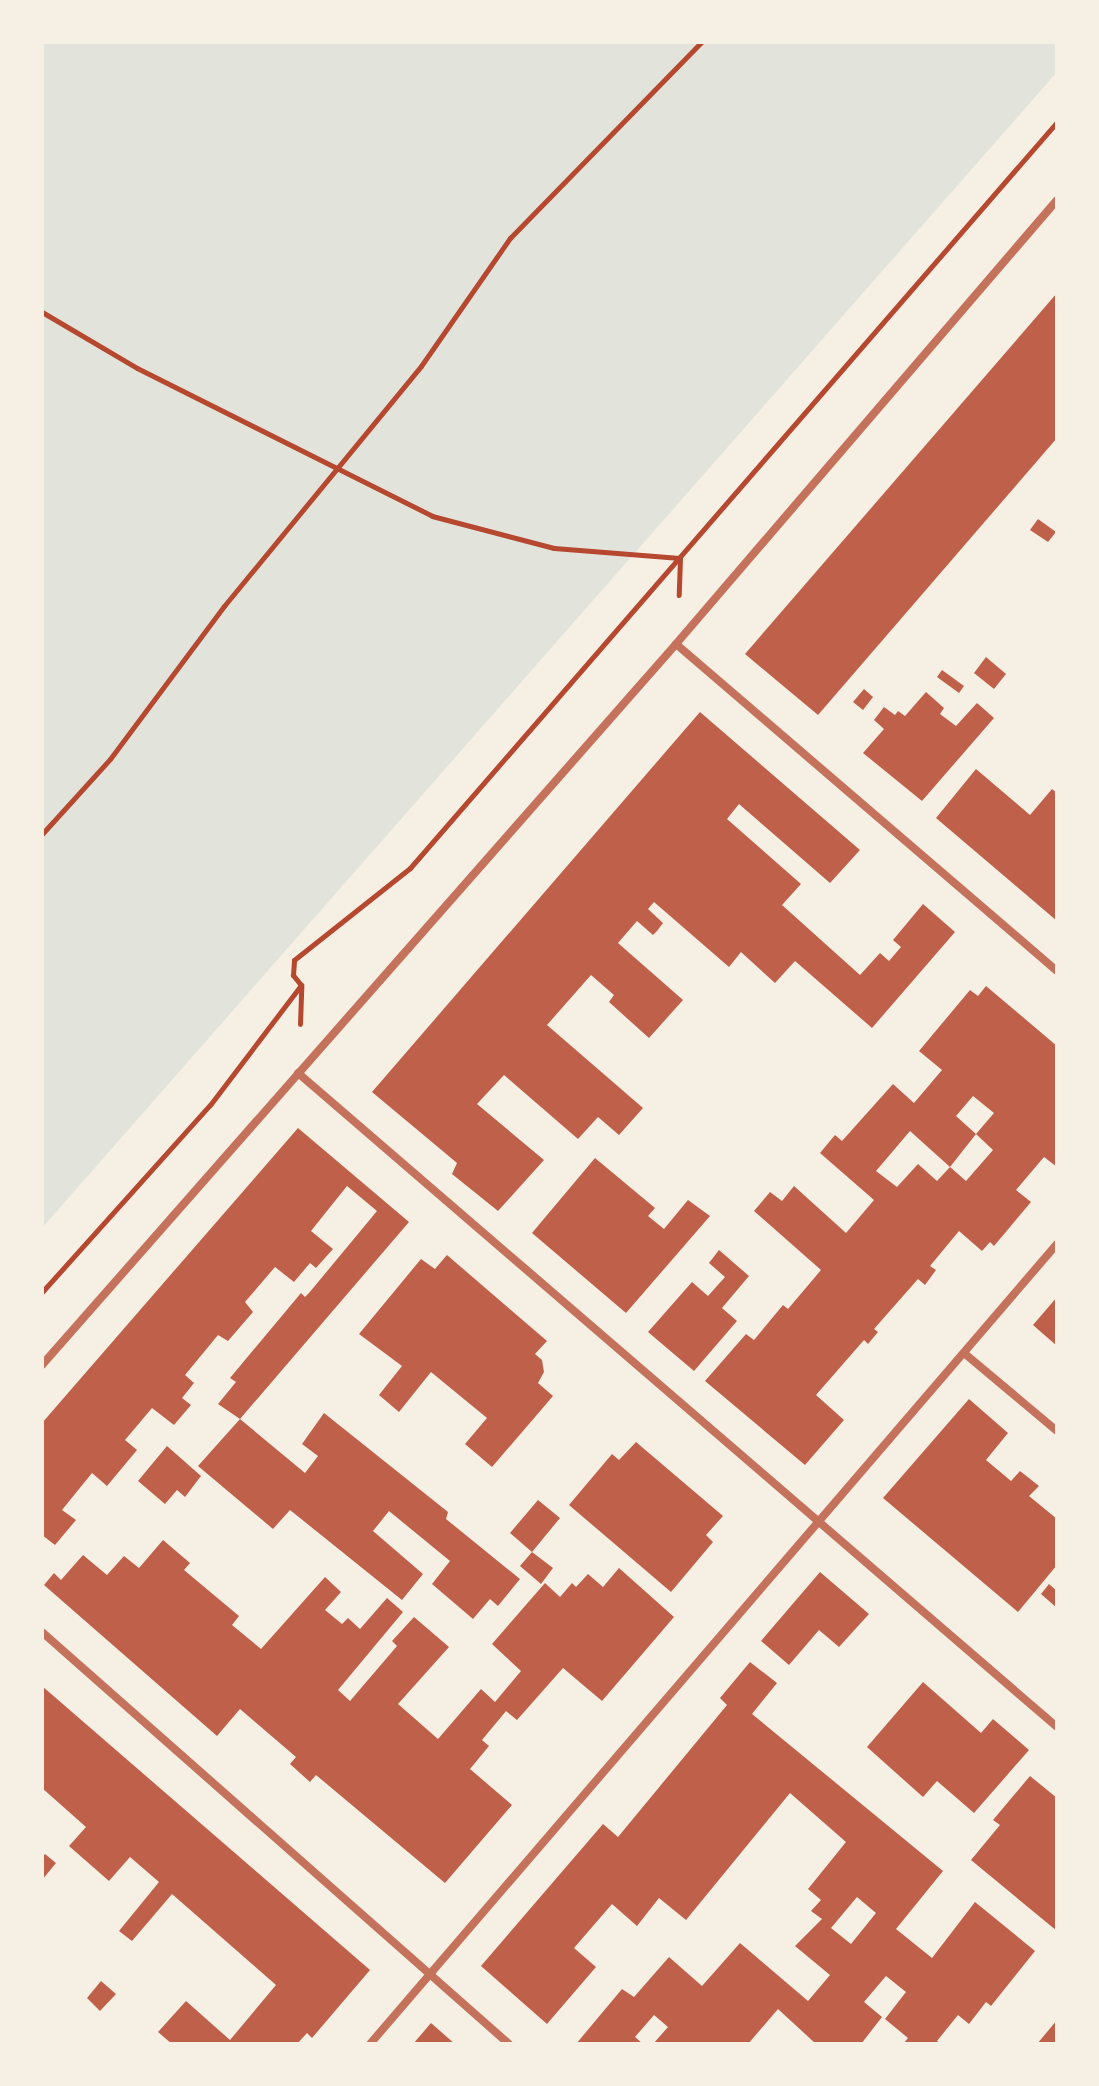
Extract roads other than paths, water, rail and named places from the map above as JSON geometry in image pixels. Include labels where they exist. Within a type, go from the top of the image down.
[{"type":"street","points":[[42,1365],[676,644],[1057,200]]},
{"type":"street","points":[[676,644],[1057,971]]},
{"type":"street","points":[[298,1073],[1057,1727]]},
{"type":"street","points":[[370,2044],[1057,1244]]},
{"type":"street","points":[[964,1353],[1057,1431]]},
{"type":"street","points":[[42,1632],[509,2044]]}]
